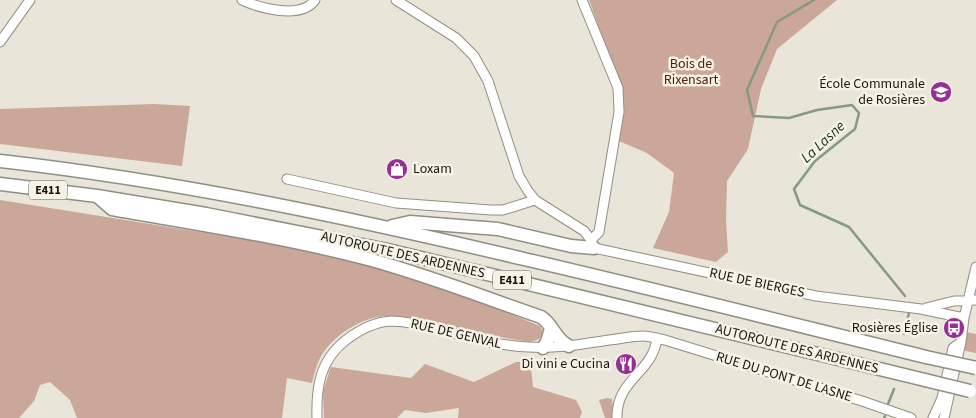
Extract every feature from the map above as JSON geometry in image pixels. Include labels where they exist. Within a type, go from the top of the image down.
[{"type":"highway","name":"AUTOROUTE DES ARDENNES","points":[[0,162],[75,170],[208,191],[389,227],[976,368]]},
{"type":"highway","name":"AUTOROUTE DES ARDENNES","points":[[0,184],[97,196],[206,214],[388,250],[973,392]]},
{"type":"highway","points":[[97,196],[112,209],[300,243],[368,259],[427,276],[541,316],[549,322],[558,338],[569,346]]},
{"type":"highway","points":[[389,227],[410,222],[472,226],[571,246],[593,244]]},
{"type":"highway","points":[[543,348],[551,328]]},
{"type":"street","points":[[0,42],[30,0]]},
{"type":"street","points":[[242,0],[262,8],[289,11],[309,6],[315,0]]},
{"type":"street","points":[[396,0],[456,38],[474,56],[488,81],[519,176],[534,200],[572,222],[584,231],[593,244],[599,232],[619,112],[619,100],[618,88],[582,0]]},
{"type":"street","points":[[287,179],[408,204],[503,210],[534,200]]},
{"type":"street","name":"RUE DE BIERGES","points":[[593,244],[816,296],[921,309],[964,318]]},
{"type":"street","points":[[944,418],[961,342],[964,318],[973,300],[976,267]]},
{"type":"street","name":"RUE DE BIERGES","points":[[921,309],[973,300]]},
{"type":"street","name":"RUE DE GENVAL","points":[[317,418],[316,397],[319,380],[329,358],[350,337],[379,323],[390,321],[409,322],[504,345],[543,348],[633,336],[657,338]]},
{"type":"street","points":[[616,418],[621,394],[654,353],[657,338]]},
{"type":"street","name":"RUE DU PONT DE LASNE","points":[[657,338],[911,418]]},
{"type":"street","points":[[933,418],[942,398],[953,348],[961,342]]},
{"type":"green space","name":"Bois de Rixensart","points":[[589,0],[837,0],[777,49],[761,89],[748,149],[727,181],[726,221],[728,252],[716,262],[653,248],[669,212],[674,173],[647,153],[619,141],[623,105],[622,90]]},
{"type":"green space","points":[[154,104],[190,106],[182,166],[0,144],[0,109]]},
{"type":"green space","points":[[0,200],[330,253],[422,278],[540,326],[544,334],[539,339],[530,342],[410,317],[376,317],[348,329],[332,342],[320,358],[312,383],[287,378],[282,418],[77,418],[70,400],[50,382],[40,385],[34,401],[19,418],[0,418]]},
{"type":"green space","points":[[966,332],[976,334],[976,353],[962,350]]},
{"type":"green space","points":[[516,362],[524,362],[531,368],[533,387],[576,400],[582,412],[580,418],[458,418],[459,408],[426,413],[405,410],[397,418],[324,418],[323,391],[331,367],[411,378],[425,364],[474,382]]},
{"type":"green space","points":[[612,399],[614,418],[605,418],[599,400]]},
{"type":"waterway","name":"La Lasne","points":[[814,0],[777,22],[747,90],[753,116],[789,118],[817,110],[852,105],[859,113],[855,129],[815,161],[794,189],[800,205],[849,227],[905,296]]},
{"type":"waterway","name":"La Lasne","points":[[904,334],[909,313]]},
{"type":"waterway","name":"La Lasne","points":[[888,404],[894,389]]},
{"type":"place","name":"École Communale de Rosières","points":[[941,92]]},
{"type":"place","name":"Loxam","points":[[397,169]]},
{"type":"place","name":"Rosières Église","points":[[954,328]]},
{"type":"place","name":"Di vini e Cucina","points":[[626,364]]}]
